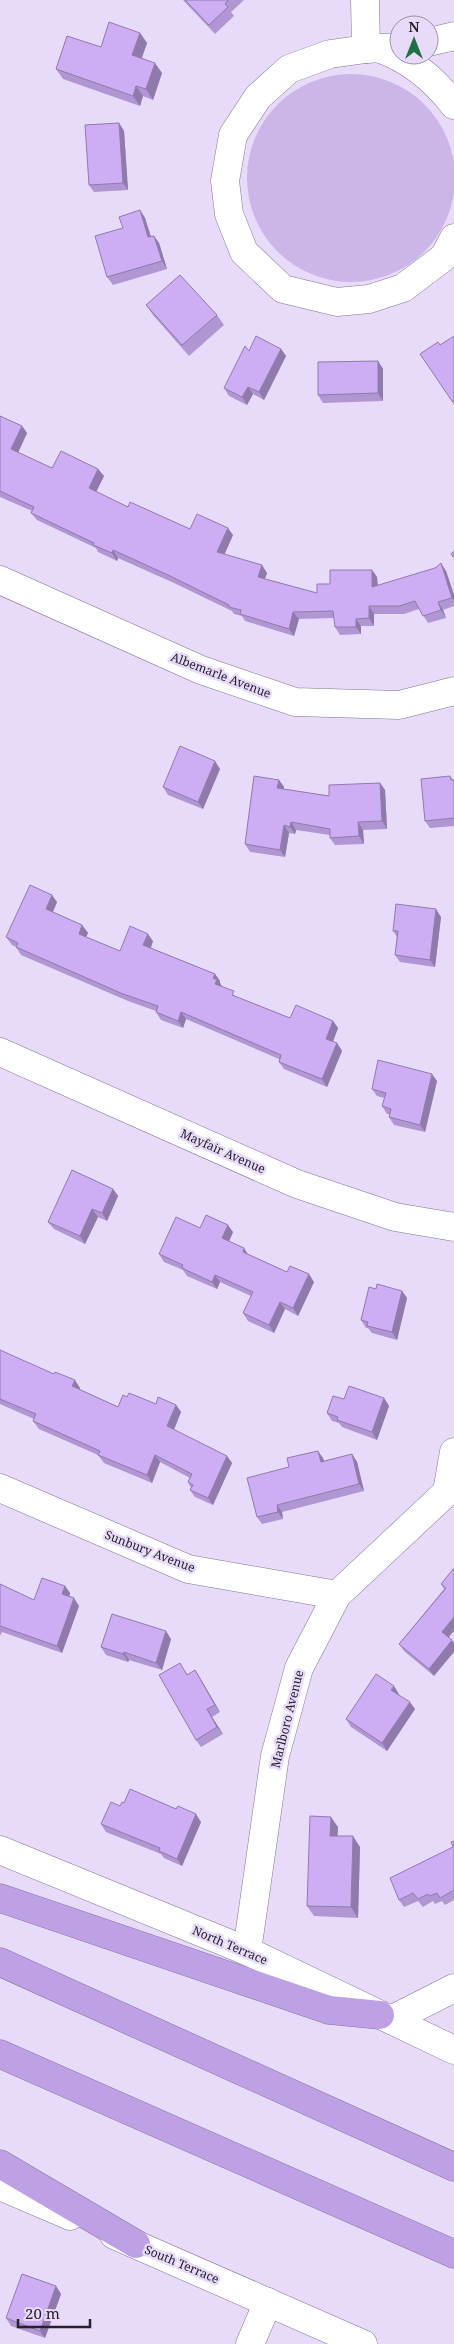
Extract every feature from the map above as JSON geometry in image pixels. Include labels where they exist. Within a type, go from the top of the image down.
[{"type":"highway","points":[[0,1898],[329,2010],[386,2018]]},
{"type":"highway","points":[[0,1962],[454,2167]]},
{"type":"highway","points":[[0,2054],[454,2254]]},
{"type":"highway","points":[[0,2164],[136,2244]]},
{"type":"street","points":[[365,0],[381,48]]},
{"type":"street","points":[[439,40],[454,36]]},
{"type":"street","points":[[454,105],[439,86],[416,67],[381,48],[330,54],[289,69],[258,97],[233,135],[225,181],[230,214],[244,252],[283,289],[337,302],[369,299],[403,288],[444,257],[454,238]]},
{"type":"street","name":"Albemarle Avenue","points":[[0,580],[202,670],[296,702],[399,705],[454,691]]},
{"type":"street","name":"Mayfair Avenue","points":[[0,1052],[298,1184],[395,1217],[454,1228]]},
{"type":"street","name":"Marlboro Avenue","points":[[247,1951],[275,1756],[299,1668],[338,1595],[447,1492],[454,1452]]},
{"type":"street","name":"Sunbury Avenue","points":[[0,1488],[188,1569],[338,1595]]},
{"type":"street","name":"North Terrace","points":[[0,1850],[247,1951],[454,2050]]},
{"type":"street","points":[[386,2018],[454,1988]]},
{"type":"street","name":"South Terrace","points":[[0,2186],[362,2344]]},
{"type":"street","points":[[250,2344],[268,2302]]},
{"type":"shaded area","points":[[351,74],[371,76],[391,82],[417,98],[431,112],[447,138],[453,158],[455,178],[453,198],[447,218],[431,244],[417,258],[391,274],[371,280],[351,282],[331,280],[311,274],[285,258],[271,244],[255,218],[249,198],[247,178],[249,158],[255,138],[271,112],[285,98],[311,82],[331,76]]},
{"type":"building","points":[[185,0],[228,0],[225,4],[228,7],[209,25]]},
{"type":"building","points":[[109,22],[140,33],[132,55],[155,63],[146,89],[136,86],[133,96],[56,69],[67,36],[101,47]]},
{"type":"building","points":[[119,123],[123,183],[89,185],[85,125]]},
{"type":"building","points":[[140,210],[148,237],[154,236],[162,261],[107,277],[95,236],[123,228],[119,217]]},
{"type":"building","points":[[180,275],[217,315],[182,345],[146,305]]},
{"type":"building","points":[[256,336],[281,349],[259,392],[248,387],[242,397],[224,388],[245,346],[249,351]]},
{"type":"building","points":[[454,336],[454,404],[420,354],[438,342],[440,345]]},
{"type":"building","points":[[378,361],[378,393],[318,395],[318,362]]},
{"type":"building","points":[[0,416],[22,426],[11,449],[52,468],[61,451],[98,469],[89,488],[128,507],[130,502],[190,529],[197,514],[228,528],[217,552],[262,565],[258,577],[317,593],[317,584],[330,584],[330,570],[372,570],[372,587],[435,568],[441,563],[452,598],[438,602],[441,610],[423,616],[415,601],[399,606],[369,606],[369,618],[356,619],[356,627],[335,627],[333,611],[293,612],[289,629],[240,614],[241,610],[229,607],[229,605],[168,575],[113,550],[112,553],[93,545],[94,543],[31,513],[34,507],[0,491]]},
{"type":"building","points":[[180,746],[215,761],[198,802],[163,787]]},
{"type":"building","points":[[254,776],[279,780],[277,788],[329,796],[329,785],[380,783],[382,821],[358,822],[359,836],[330,838],[330,829],[291,822],[290,827],[284,825],[280,850],[245,844]]},
{"type":"building","points":[[450,776],[451,780],[454,780],[454,818],[425,821],[421,779]]},
{"type":"building","points":[[30,885],[52,895],[46,909],[82,925],[79,934],[120,951],[130,926],[148,934],[143,945],[215,974],[213,978],[217,980],[215,984],[234,991],[232,995],[290,1018],[296,1005],[333,1021],[326,1039],[337,1043],[322,1079],[279,1062],[281,1055],[181,1012],[178,1021],[156,1012],[158,1006],[123,994],[16,947],[18,943],[6,937]]},
{"type":"building","points":[[396,904],[436,909],[430,960],[395,955],[398,931],[393,931]]},
{"type":"building","points":[[378,1060],[432,1074],[420,1125],[389,1117],[391,1109],[382,1106],[386,1093],[372,1089]]},
{"type":"building","points":[[72,1170],[113,1189],[102,1213],[92,1209],[80,1236],[48,1222]]},
{"type":"building","points":[[206,1215],[228,1225],[222,1238],[244,1248],[243,1252],[287,1272],[290,1266],[309,1274],[293,1308],[280,1302],[269,1325],[243,1313],[253,1292],[215,1275],[212,1282],[182,1268],[183,1265],[159,1254],[176,1217],[200,1228]]},
{"type":"building","points":[[377,1284],[402,1291],[392,1332],[367,1326],[368,1322],[361,1320],[369,1287],[376,1289]]},
{"type":"building","points":[[0,1350],[54,1374],[55,1372],[75,1380],[72,1386],[118,1407],[123,1395],[127,1397],[129,1393],[156,1404],[158,1397],[176,1405],[167,1426],[227,1456],[208,1498],[190,1490],[193,1485],[188,1482],[192,1474],[155,1455],[147,1475],[98,1455],[100,1451],[33,1421],[36,1414],[0,1399]]},
{"type":"building","points":[[349,1386],[384,1398],[372,1432],[337,1420],[338,1417],[327,1413],[333,1396],[344,1399]]},
{"type":"building","points":[[318,1451],[321,1462],[352,1454],[359,1484],[277,1505],[278,1512],[257,1517],[247,1478],[289,1467],[287,1458]]},
{"type":"building","points":[[454,1568],[454,1617],[442,1632],[452,1640],[429,1669],[399,1644],[446,1588],[441,1584]]},
{"type":"building","points":[[42,1578],[65,1586],[62,1594],[74,1598],[57,1646],[0,1626],[0,1584],[34,1600]]},
{"type":"building","points":[[112,1614],[166,1631],[156,1663],[124,1652],[123,1654],[101,1647]]},
{"type":"building","points":[[180,1663],[187,1675],[195,1670],[215,1705],[207,1709],[217,1727],[196,1740],[159,1675]]},
{"type":"building","points":[[376,1674],[394,1686],[391,1690],[410,1702],[382,1743],[346,1719]]},
{"type":"building","points":[[130,1789],[176,1809],[178,1806],[196,1814],[177,1859],[159,1851],[160,1848],[101,1824],[111,1802],[120,1806],[122,1802],[124,1803]]},
{"type":"building","points":[[310,1816],[331,1817],[330,1836],[353,1836],[351,1907],[307,1906]]},
{"type":"building","points":[[454,1841],[454,1890],[440,1898],[437,1893],[430,1896],[428,1894],[418,1899],[413,1893],[399,1900],[390,1878],[453,1847],[451,1842]]},
{"type":"building","points":[[22,2274],[56,2286],[40,2331],[6,2318]]}]
